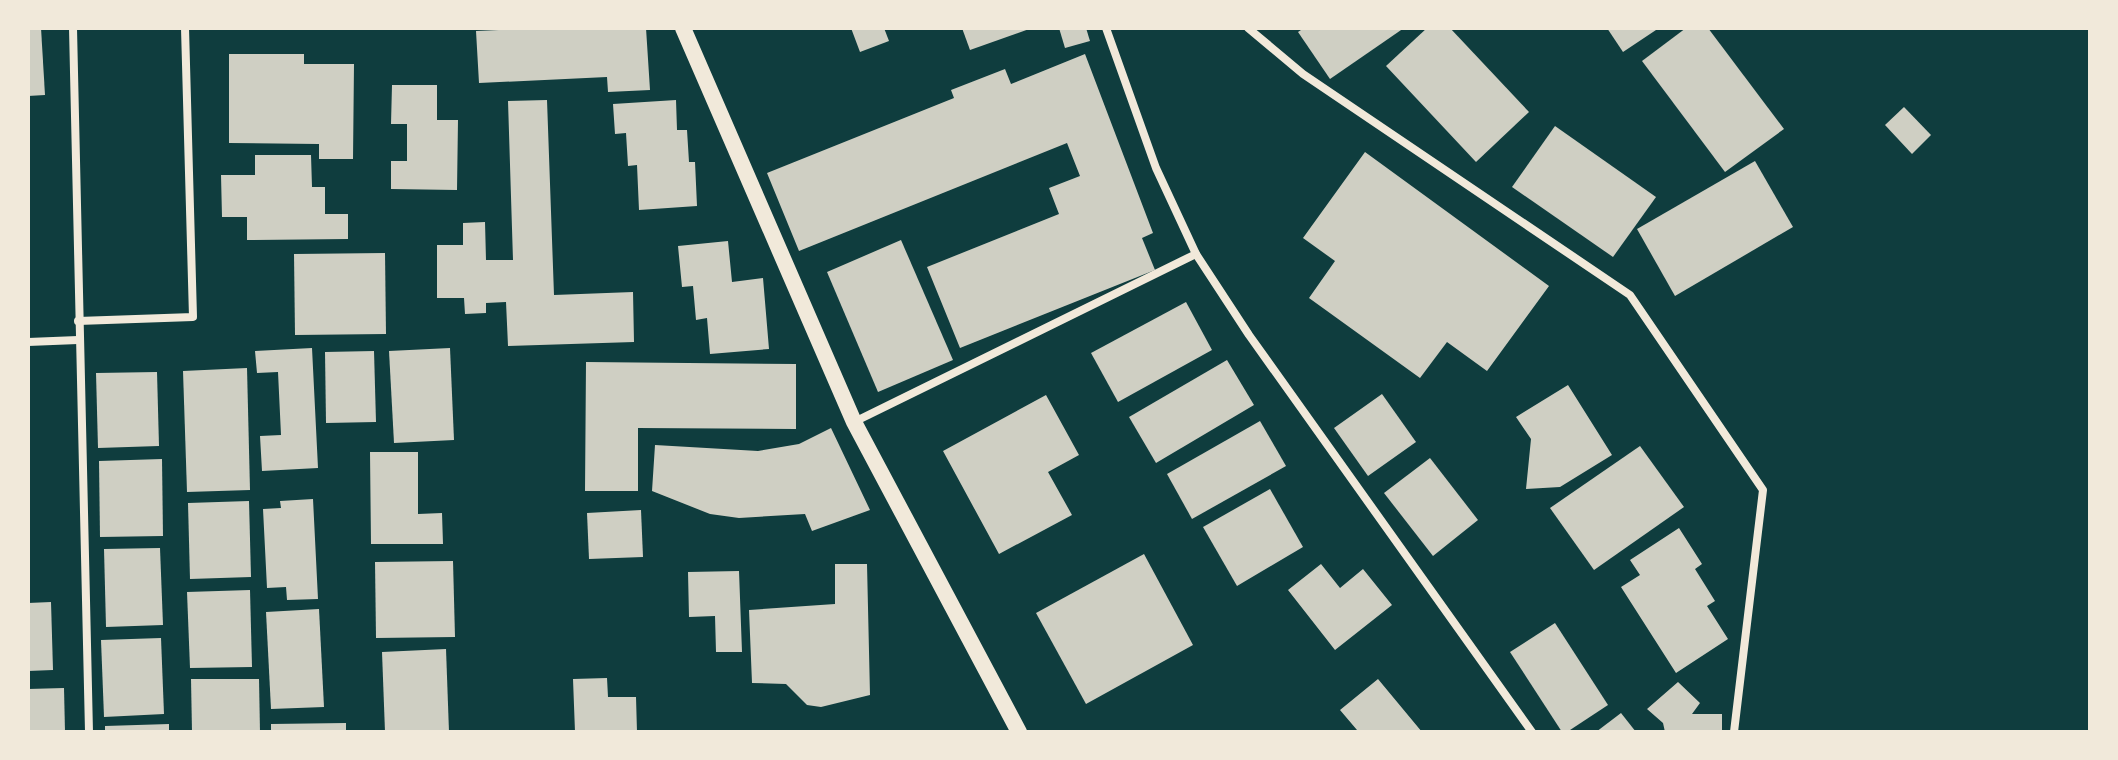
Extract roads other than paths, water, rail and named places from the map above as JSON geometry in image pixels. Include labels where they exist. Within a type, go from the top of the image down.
[{"type":"main road","points":[[683,28],[854,422],[1019,732]]},
{"type":"street","points":[[73,28],[89,732]]},
{"type":"street","points":[[78,321],[193,317],[185,28]]},
{"type":"street","points":[[1106,28],[1156,168],[1196,254],[1267,361],[1532,732]]},
{"type":"street","points":[[1248,28],[1303,74],[1630,295],[1763,490],[1734,732]]},
{"type":"street","points":[[854,422],[1196,254]]},
{"type":"street","points":[[28,342],[78,340]]}]
